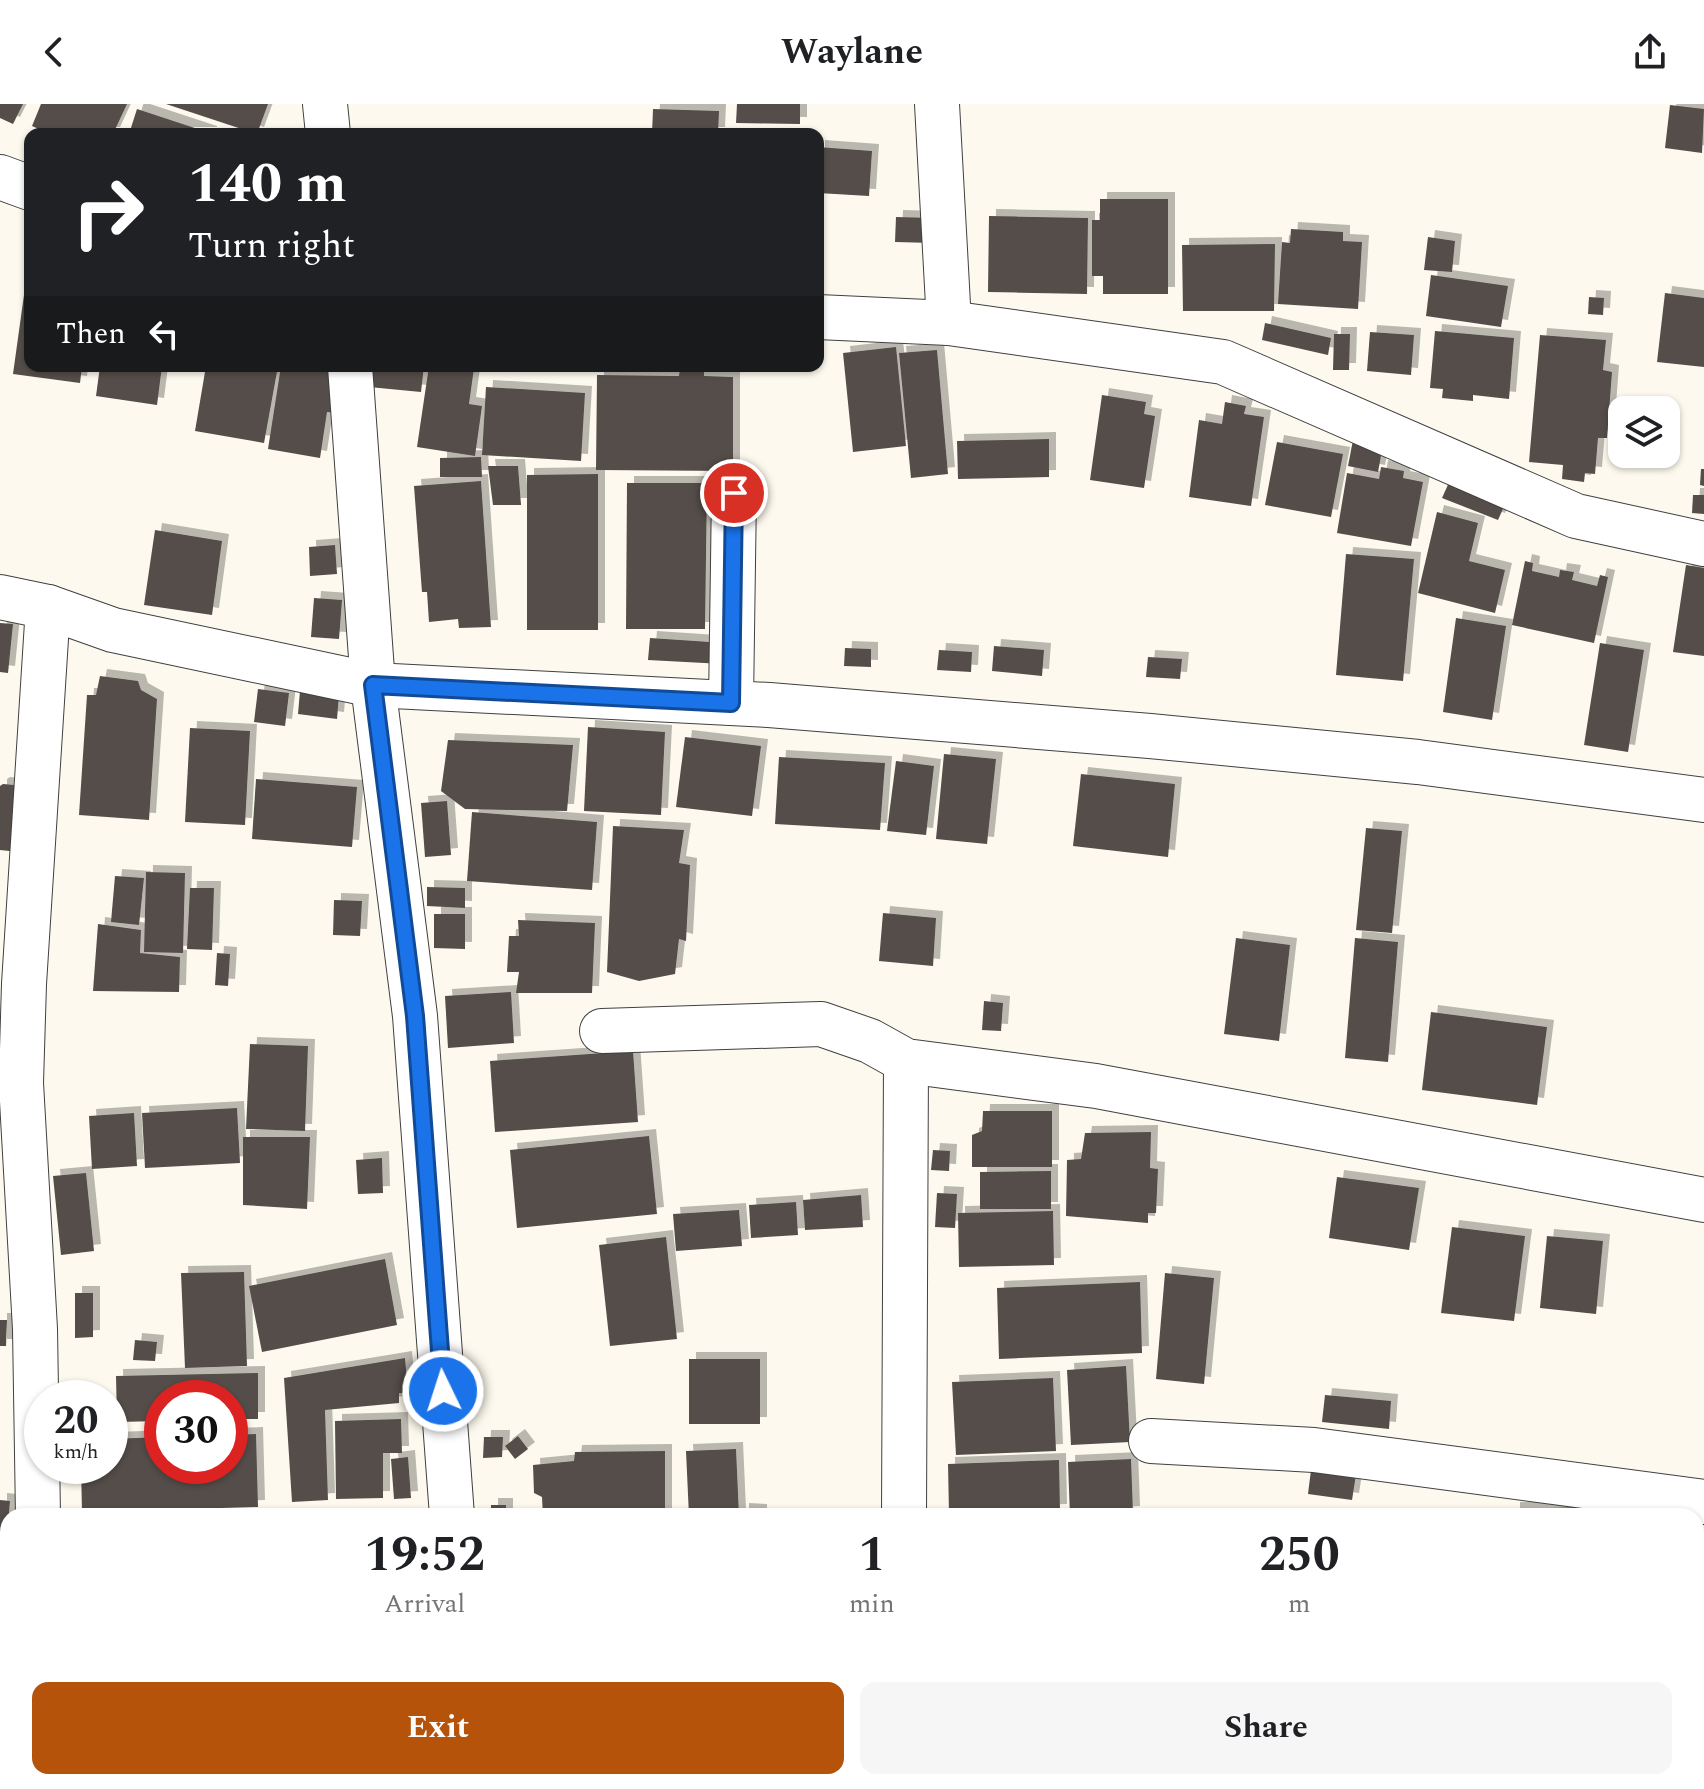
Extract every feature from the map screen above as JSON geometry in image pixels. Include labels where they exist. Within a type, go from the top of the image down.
[{"type":"street","points":[[325,104],[327,128]]},
{"type":"street","points":[[937,104],[949,323]]},
{"type":"street","points":[[0,177],[24,186]]},
{"type":"street","points":[[824,317],[949,323],[1223,362],[1576,516],[1704,544]]},
{"type":"street","points":[[350,372],[373,685],[415,1016],[451,1508]]},
{"type":"street","points":[[731,703],[734,493]]},
{"type":"street","points":[[0,597],[48,607],[113,630],[373,685],[731,703],[1150,736],[1418,762],[1704,800]]},
{"type":"street","points":[[38,1508],[35,1329],[21,1083],[24,984],[48,607]]},
{"type":"street","points":[[602,1031],[821,1024],[870,1041],[906,1061],[1096,1086],[1704,1200]]},
{"type":"street","points":[[904,1508],[906,1061]]},
{"type":"street","points":[[1151,1441],[1314,1450],[1704,1502]]},
{"type":"building","points":[[0,104],[23,104],[13,124],[0,118]]},
{"type":"building","points":[[41,104],[127,104],[116,128],[32,126]]},
{"type":"building","points":[[166,104],[268,104],[259,128],[239,128]]},
{"type":"building","points":[[737,104],[800,104],[800,124],[736,123]]},
{"type":"building","points":[[1670,105],[1704,109],[1702,153],[1665,148]]},
{"type":"building","points":[[137,109],[195,128],[131,128]]},
{"type":"building","points":[[653,109],[719,111],[718,128],[652,128]]},
{"type":"building","points":[[824,147],[872,151],[869,196],[824,193]]},
{"type":"building","points":[[1100,199],[1168,199],[1168,294],[1103,294],[1103,276],[1092,276],[1092,220],[1100,220]]},
{"type":"building","points":[[989,216],[1088,218],[1087,294],[988,292]]},
{"type":"building","points":[[896,217],[934,218],[934,243],[895,242]]},
{"type":"building","points":[[1291,229],[1343,232],[1343,241],[1362,242],[1358,309],[1278,304],[1282,242],[1290,243]]},
{"type":"building","points":[[1428,237],[1455,241],[1452,272],[1424,270]]},
{"type":"building","points":[[1275,244],[1274,311],[1183,311],[1182,245]]},
{"type":"building","points":[[1431,275],[1508,286],[1501,327],[1426,316]]},
{"type":"building","points":[[1665,293],[1704,298],[1704,367],[1657,362]]},
{"type":"building","points":[[24,295],[24,372],[81,372],[80,383],[13,374]]},
{"type":"building","points":[[1589,297],[1604,298],[1603,315],[1588,314]]},
{"type":"building","points":[[1265,323],[1331,338],[1328,355],[1262,340]]},
{"type":"building","points":[[1435,331],[1514,338],[1509,399],[1473,395],[1473,401],[1442,398],[1443,389],[1430,388]]},
{"type":"building","points":[[1370,332],[1414,335],[1411,375],[1367,371]]},
{"type":"building","points":[[1334,334],[1350,334],[1349,370],[1333,370]]},
{"type":"building","points":[[1540,335],[1606,340],[1603,370],[1612,372],[1607,438],[1598,438],[1595,474],[1585,473],[1584,482],[1562,479],[1563,465],[1529,462]]},
{"type":"building","points":[[896,347],[906,446],[853,452],[843,353]]},
{"type":"building","points":[[937,350],[948,474],[911,478],[899,353]]},
{"type":"building","points":[[99,372],[161,372],[157,405],[96,396]]},
{"type":"building","points":[[205,372],[277,372],[264,443],[195,431]]},
{"type":"building","points":[[280,372],[334,372],[336,413],[327,412],[320,458],[268,449]]},
{"type":"building","points":[[370,372],[423,372],[421,392],[369,387]]},
{"type":"building","points":[[428,372],[473,372],[469,404],[482,406],[475,456],[417,447]]},
{"type":"building","points":[[680,372],[704,372],[704,376],[733,377],[733,471],[596,470],[597,375],[679,376]]},
{"type":"building","points":[[486,387],[585,393],[581,461],[482,455]]},
{"type":"building","points":[[1102,395],[1146,402],[1144,414],[1155,416],[1144,488],[1090,480]]},
{"type":"building","points":[[1225,402],[1246,406],[1244,414],[1264,417],[1251,506],[1189,497],[1199,420],[1222,424]]},
{"type":"building","points":[[1049,439],[1049,477],[958,479],[957,441]]},
{"type":"building","points":[[1353,440],[1383,445],[1378,472],[1348,466]]},
{"type":"building","points":[[1277,442],[1343,454],[1331,517],[1265,505]]},
{"type":"building","points":[[481,457],[482,477],[440,477],[440,458]]},
{"type":"building","points":[[488,466],[518,466],[521,505],[493,505]]},
{"type":"building","points":[[1381,467],[1404,471],[1403,478],[1423,482],[1411,546],[1337,533],[1347,473],[1379,479]]},
{"type":"building","points":[[1701,469],[1704,469],[1704,486],[1700,485]]},
{"type":"building","points":[[598,474],[598,630],[527,630],[527,475]]},
{"type":"building","points":[[1451,478],[1507,500],[1498,520],[1442,498]]},
{"type":"building","points":[[481,481],[491,627],[459,628],[458,619],[429,622],[427,592],[422,592],[414,486]]},
{"type":"building","points":[[627,483],[707,483],[705,629],[626,629]]},
{"type":"building","points":[[1693,495],[1704,495],[1704,514],[1692,513]]},
{"type":"building","points":[[1437,512],[1478,523],[1469,561],[1505,570],[1495,613],[1418,593]]},
{"type":"building","points":[[155,530],[222,541],[212,615],[144,605]]},
{"type":"building","points":[[335,545],[337,574],[310,576],[309,547]]},
{"type":"building","points":[[1346,554],[1414,559],[1403,681],[1336,675]]},
{"type":"building","points":[[1525,561],[1533,563],[1532,571],[1559,577],[1560,570],[1574,572],[1572,580],[1597,586],[1600,575],[1608,577],[1594,643],[1512,625]]},
{"type":"building","points":[[1686,565],[1704,568],[1704,656],[1673,652]]},
{"type":"building","points":[[314,598],[342,600],[339,639],[311,637]]},
{"type":"building","points":[[1456,618],[1506,626],[1492,720],[1443,712]]},
{"type":"building","points":[[0,623],[13,624],[8,673],[0,672]]},
{"type":"building","points":[[650,638],[725,643],[723,664],[648,660]]},
{"type":"building","points":[[1600,643],[1644,650],[1628,752],[1584,745]]},
{"type":"building","points":[[994,646],[1044,650],[1042,676],[992,671]]},
{"type":"building","points":[[845,648],[871,649],[871,667],[844,666]]},
{"type":"building","points":[[939,650],[972,652],[971,672],[937,670]]},
{"type":"building","points":[[1148,657],[1182,659],[1180,679],[1146,677]]},
{"type":"building","points":[[100,676],[138,681],[141,690],[157,699],[149,820],[79,815],[87,695],[96,695]]},
{"type":"building","points":[[258,689],[289,693],[285,726],[254,722]]},
{"type":"building","points":[[300,691],[339,695],[337,719],[298,714]]},
{"type":"building","points":[[588,727],[665,732],[661,815],[584,811]]},
{"type":"building","points":[[190,728],[250,731],[245,825],[185,822]]},
{"type":"building","points":[[685,737],[761,746],[752,816],[676,807]]},
{"type":"building","points":[[448,740],[573,745],[567,811],[465,809],[441,791]]},
{"type":"building","points":[[944,754],[996,759],[987,844],[936,839]]},
{"type":"building","points":[[779,757],[885,763],[880,830],[775,824]]},
{"type":"building","points":[[896,761],[934,766],[926,835],[887,831]]},
{"type":"building","points":[[1081,774],[1175,784],[1168,857],[1073,846]]},
{"type":"building","points":[[256,779],[357,787],[352,847],[252,839]]},
{"type":"building","points":[[0,786],[26,786],[19,852],[0,850]]},
{"type":"building","points":[[447,801],[451,855],[425,857],[421,803]]},
{"type":"building","points":[[472,812],[597,822],[592,890],[467,881]]},
{"type":"building","points":[[613,826],[684,830],[679,863],[690,865],[686,941],[679,939],[675,974],[639,981],[607,972]]},
{"type":"building","points":[[1366,828],[1402,831],[1392,933],[1356,930]]},
{"type":"building","points":[[146,872],[185,873],[183,953],[144,952]]},
{"type":"building","points":[[115,876],[144,878],[139,925],[111,922]]},
{"type":"building","points":[[427,887],[465,888],[465,908],[427,906]]},
{"type":"building","points":[[190,888],[214,888],[212,950],[187,949]]},
{"type":"building","points":[[334,900],[362,901],[360,936],[333,935]]},
{"type":"building","points":[[883,913],[936,918],[933,966],[879,961]]},
{"type":"building","points":[[434,914],[465,914],[465,949],[434,948]]},
{"type":"building","points":[[518,920],[595,923],[592,993],[516,993],[519,972],[507,972],[509,936],[519,936]]},
{"type":"building","points":[[98,924],[141,930],[140,953],[180,957],[179,992],[93,991]]},
{"type":"building","points":[[1236,938],[1290,945],[1279,1041],[1224,1034]]},
{"type":"building","points":[[1355,938],[1398,942],[1388,1062],[1345,1058]]},
{"type":"building","points":[[217,953],[230,954],[228,986],[215,985]]},
{"type":"building","points":[[511,992],[514,1043],[448,1048],[445,996]]},
{"type":"building","points":[[984,1001],[1003,1003],[1001,1031],[982,1030]]},
{"type":"building","points":[[1431,1012],[1547,1027],[1537,1105],[1422,1090]]},
{"type":"building","points":[[250,1044],[308,1046],[305,1131],[246,1129]]},
{"type":"building","points":[[633,1051],[638,1122],[495,1132],[490,1061]]},
{"type":"building","points":[[237,1108],[240,1163],[145,1168],[142,1113]]},
{"type":"building","points":[[983,1111],[1052,1111],[1052,1167],[972,1167],[972,1135],[982,1131]]},
{"type":"building","points":[[134,1113],[137,1166],[92,1169],[89,1116]]},
{"type":"building","points":[[1151,1132],[1150,1168],[1158,1169],[1156,1213],[1148,1213],[1148,1223],[1066,1216],[1067,1160],[1081,1159],[1085,1133]]},
{"type":"building","points":[[649,1136],[657,1214],[517,1228],[510,1150]]},
{"type":"building","points":[[243,1137],[310,1137],[307,1209],[243,1205]]},
{"type":"building","points":[[933,1150],[950,1151],[949,1171],[931,1170]]},
{"type":"building","points":[[382,1158],[383,1193],[358,1194],[356,1160]]},
{"type":"building","points":[[1051,1171],[1051,1209],[980,1209],[980,1172]]},
{"type":"building","points":[[86,1173],[94,1251],[61,1255],[53,1176]]},
{"type":"building","points":[[1337,1177],[1419,1188],[1409,1250],[1329,1238]]},
{"type":"building","points":[[937,1193],[957,1194],[955,1228],[935,1227]]},
{"type":"building","points":[[861,1195],[863,1227],[805,1230],[803,1200]]},
{"type":"building","points":[[796,1202],[798,1235],[751,1238],[749,1205]]},
{"type":"building","points":[[739,1210],[742,1246],[676,1251],[673,1214]]},
{"type":"building","points":[[1053,1211],[1054,1265],[959,1267],[958,1213]]},
{"type":"building","points":[[1452,1227],[1525,1236],[1514,1321],[1441,1313]]},
{"type":"building","points":[[1547,1236],[1603,1241],[1596,1314],[1540,1308]]},
{"type":"building","points":[[666,1237],[677,1339],[610,1346],[599,1245]]},
{"type":"building","points":[[385,1259],[397,1325],[262,1352],[249,1286]]},
{"type":"building","points":[[244,1272],[247,1366],[185,1368],[181,1273]]},
{"type":"building","points":[[1165,1273],[1214,1278],[1204,1384],[1156,1379]]},
{"type":"building","points":[[1140,1282],[1142,1353],[999,1359],[997,1288]]},
{"type":"building","points":[[75,1293],[93,1293],[93,1337],[75,1338]]},
{"type":"building","points":[[0,1320],[7,1320],[6,1346],[0,1346]]},
{"type":"building","points":[[135,1340],[157,1342],[155,1361],[133,1360]]},
{"type":"building","points":[[405,1358],[408,1393],[399,1393],[399,1403],[325,1410],[328,1500],[292,1502],[284,1378]]},
{"type":"building","points":[[689,1359],[760,1359],[760,1424],[689,1424]]},
{"type":"building","points":[[1126,1366],[1130,1442],[1071,1445],[1067,1370]]},
{"type":"building","points":[[258,1373],[258,1419],[248,1419],[248,1380],[144,1380],[144,1421],[128,1422],[128,1380],[116,1380],[116,1376]]},
{"type":"building","points":[[1053,1378],[1056,1451],[956,1455],[952,1382]]},
{"type":"building","points":[[1325,1395],[1391,1401],[1389,1429],[1322,1422]]},
{"type":"building","points":[[401,1419],[402,1453],[383,1453],[383,1498],[336,1499],[335,1421]]},
{"type":"building","points":[[248,1434],[256,1434],[258,1507],[82,1508],[81,1484],[128,1484],[128,1438],[144,1438],[144,1484],[248,1484]]},
{"type":"building","points":[[518,1436],[528,1449],[515,1459],[505,1446]]},
{"type":"building","points":[[484,1437],[503,1437],[502,1457],[483,1458]]},
{"type":"building","points":[[736,1449],[739,1508],[689,1508],[686,1451]]},
{"type":"building","points":[[665,1451],[665,1508],[543,1508],[542,1497],[534,1493],[533,1465],[574,1461],[575,1452]]},
{"type":"building","points":[[408,1457],[411,1498],[394,1499],[391,1459]]},
{"type":"building","points":[[1131,1459],[1133,1508],[1070,1508],[1068,1462]]},
{"type":"building","points":[[1059,1460],[1060,1508],[949,1508],[948,1464]]},
{"type":"building","points":[[1312,1462],[1357,1468],[1352,1500],[1308,1494]]},
{"type":"building","points":[[0,1500],[10,1501],[9,1508],[0,1508]]},
{"type":"building","points":[[491,1505],[506,1505],[506,1508],[491,1508]]},
{"type":"route","points":[[443,1391],[415,1016],[373,685],[731,703],[734,493]]}]
